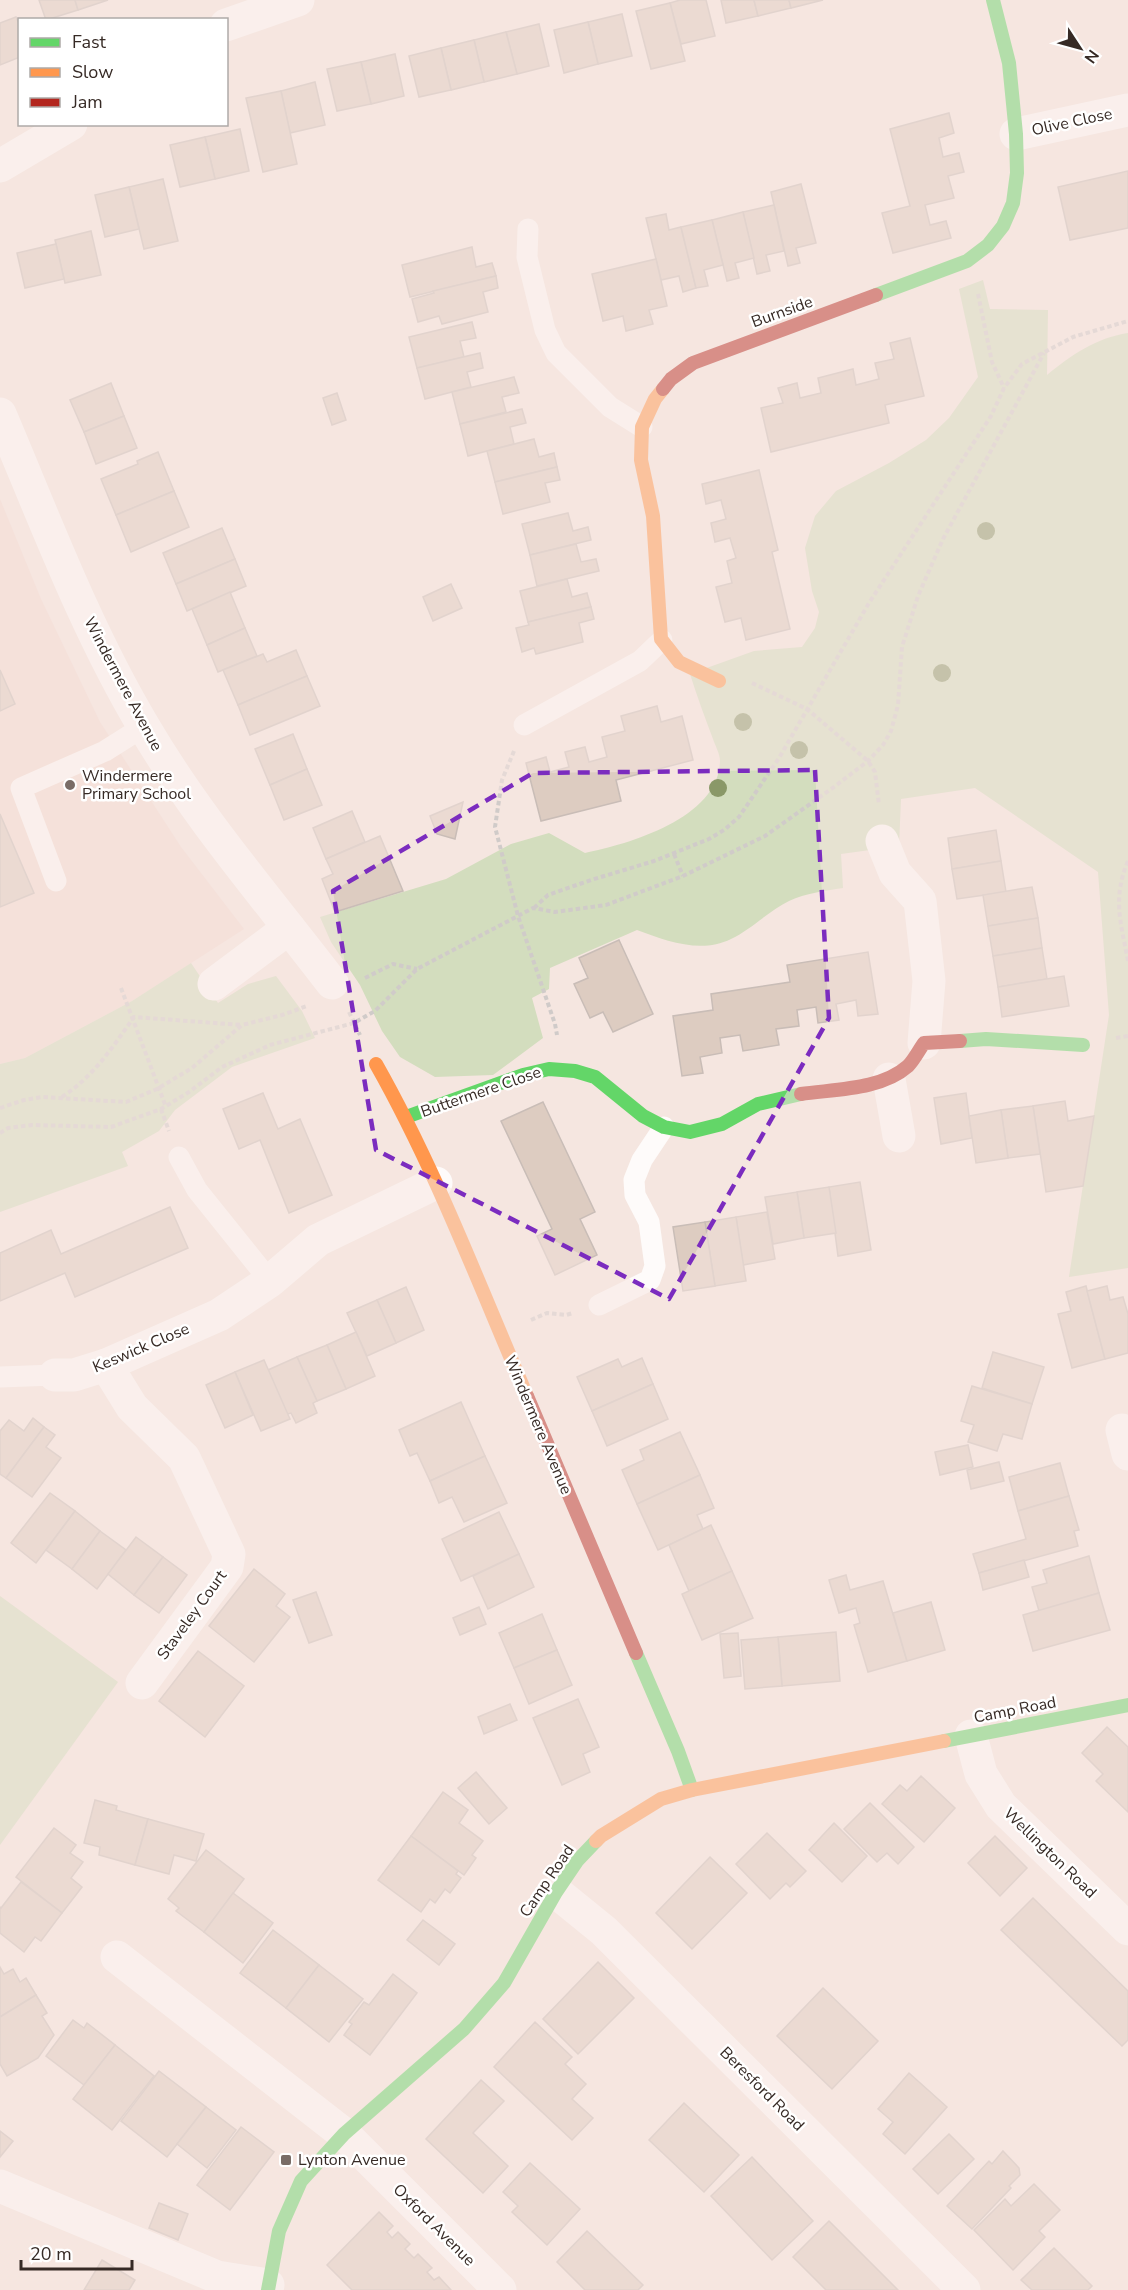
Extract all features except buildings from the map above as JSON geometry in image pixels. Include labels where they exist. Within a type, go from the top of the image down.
[{"type":"street","points":[[228,24],[298,0]]},
{"type":"street","name":"Burnside","points":[[662,640],[653,516],[641,460],[642,428],[655,399],[671,379],[693,363],[967,261],[988,245],[1003,226],[1013,203],[1017,173],[1016,134],[1009,63],[993,0]]},
{"type":"street","name":"Olive Close","points":[[1016,134],[1128,110]]},
{"type":"street","points":[[0,166],[67,126]]},
{"type":"street","name":"Windermere Avenue","points":[[0,414],[89,625],[143,727],[192,803],[335,988]]},
{"type":"street","points":[[662,640],[679,662],[719,681]]},
{"type":"street","points":[[882,841],[895,873],[920,900],[929,981],[924,1043],[986,1040],[1083,1045]]},
{"type":"street","points":[[214,984],[289,928]]},
{"type":"street","name":"Buttermere Close","points":[[406,1117],[524,1075],[549,1069],[575,1071],[595,1077],[643,1116],[664,1127],[690,1132],[722,1124],[758,1104],[786,1096],[859,1086],[889,1079],[909,1065],[924,1043]]},
{"type":"street","name":"Windermere Avenue","points":[[376,1064],[406,1117],[436,1183],[678,1751],[692,1790]]},
{"type":"street","points":[[889,1079],[899,1136]]},
{"type":"street","name":"Keswick Close","points":[[55,1375],[74,1375],[106,1365],[219,1315],[270,1281],[318,1240],[436,1183]]},
{"type":"street","name":"Staveley Court","points":[[106,1365],[132,1407],[184,1458],[229,1554],[227,1567],[142,1683]]},
{"type":"street","name":"Camp Road","points":[[268,2287],[279,2230],[301,2181],[344,2134],[464,2029],[504,1983],[577,1860],[601,1836],[661,1799],[692,1790],[1128,1705]]},
{"type":"street","name":"Wellington Road","points":[[971,1736],[981,1773],[1001,1806],[1128,1929]]},
{"type":"street","name":"Beresford Road","points":[[556,1892],[604,1931],[964,2290]]},
{"type":"street","points":[[117,1957],[344,2134]]},
{"type":"street","name":"Oxford Avenue","points":[[344,2134],[500,2290]]},
{"type":"street","points":[[0,2186],[217,2277],[268,2287]]},
{"type":"lane","points":[[528,229],[526,257],[545,330],[556,353],[610,407],[642,428]]},
{"type":"lane","points":[[524,725],[640,661],[662,640]]},
{"type":"lane","points":[[56,882],[21,788],[105,751],[143,727]]},
{"type":"lane","points":[[599,1305],[650,1280],[655,1266],[649,1222],[635,1195],[634,1180],[642,1160],[664,1127]]},
{"type":"lane","points":[[179,1157],[197,1191],[270,1281]]},
{"type":"lane","name":"Keswick Close","points":[[0,1377],[55,1375]]},
{"type":"path","points":[[967,261],[977,282],[992,362],[1004,388]]},
{"type":"path","points":[[0,1133],[8,1128],[32,1125],[111,1127],[166,1107],[222,1067],[270,1045],[354,1023],[375,1011],[417,969],[533,908],[548,895],[674,854],[724,831],[739,817],[779,758],[869,603],[991,416],[1004,388],[1022,364],[1073,337],[1128,321]]},
{"type":"path","points":[[533,908],[555,912],[606,904],[684,876],[765,836],[868,761],[883,745],[891,731],[898,705],[902,647],[918,596],[943,539],[1044,353]]},
{"type":"path","points":[[719,681],[754,683],[807,709],[868,761],[875,772],[882,841]]},
{"type":"path","points":[[524,725],[502,780],[495,827],[518,916],[555,1024],[562,1070]]},
{"type":"path","points":[[674,854],[684,876]]},
{"type":"path","points":[[1128,861],[1120,881],[1118,903],[1128,961]]},
{"type":"path","points":[[134,1017],[242,1024],[282,1015],[335,988],[393,964],[417,969]]},
{"type":"path","points":[[121,988],[134,1017],[166,1107]]},
{"type":"path","points":[[335,988],[376,1064]]},
{"type":"path","points":[[62,1097],[80,1086],[101,1065],[134,1017]]},
{"type":"path","points":[[0,1108],[24,1100],[62,1097],[73,1100],[126,1102],[158,1089],[192,1068],[242,1024]]},
{"type":"path","points":[[500,1335],[547,1313],[566,1315],[599,1305]]},
{"type":"highlighted area","points":[[815,770],[829,1018],[669,1299],[376,1150],[333,891],[533,773]]},
{"type":"shaded area","name":"Windermere Primary School","points":[[0,499],[41,599],[100,722],[181,847],[244,929],[132,1001],[25,1058],[0,1064]]},
{"type":"green space","points":[[983,280],[990,309],[1048,310],[1047,375],[1084,348],[1116,335],[1128,333],[1128,1268],[1069,1277],[1109,1015],[1098,872],[975,788],[901,799],[899,846],[841,854],[843,888],[795,898],[731,939],[696,946],[672,942],[637,930],[550,968],[549,989],[532,998],[543,1038],[493,1075],[435,1077],[400,1057],[382,1031],[360,985],[331,942],[320,917],[446,879],[511,844],[549,833],[585,853],[625,843],[669,825],[688,813],[705,798],[716,781],[720,758],[690,674],[754,651],[802,647],[815,628],[819,612],[812,591],[805,548],[815,516],[836,491],[926,440],[949,418],[978,377],[959,289]]},
{"type":"green space","points":[[191,963],[218,1003],[248,984],[276,976],[302,1011],[315,1038],[232,1067],[175,1110],[159,1131],[122,1152],[128,1166],[0,1212],[0,1064],[25,1058],[132,1001]]},
{"type":"green space","points":[[0,1596],[118,1682],[0,1845]]},
{"type":"traffic: fast","points":[[876,295],[967,261],[988,245],[1003,226],[1013,203],[1017,173],[1016,134],[1009,63],[993,0]]},
{"type":"traffic: fast","points":[[960,1041],[986,1039],[1083,1045]]},
{"type":"traffic: fast","points":[[406,1117],[523,1075],[549,1069],[575,1071],[595,1077],[643,1116],[664,1127],[690,1132],[722,1124],[758,1104],[801,1094]]},
{"type":"traffic: fast","points":[[636,1653],[692,1790]]},
{"type":"traffic: fast","points":[[944,1741],[1128,1705]]},
{"type":"traffic: fast","points":[[268,2290],[279,2231],[301,2181],[344,2134],[464,2029],[504,1983],[556,1892],[577,1861],[596,1841]]},
{"type":"traffic: slow","points":[[663,389],[655,399],[642,427],[641,460],[653,516],[661,639],[679,662],[719,681]]},
{"type":"traffic: slow","points":[[376,1064],[437,1186],[527,1396]]},
{"type":"traffic: slow","points":[[596,1841],[661,1799],[692,1790],[944,1741]]},
{"type":"traffic: jam","points":[[663,389],[671,379],[693,363],[876,295]]},
{"type":"traffic: jam","points":[[801,1094],[857,1087],[885,1080],[908,1066],[924,1043],[960,1041]]},
{"type":"traffic: jam","points":[[527,1396],[636,1653]]},
{"type":"place","name":"Windermere Primary School","points":[[70,785]]},
{"type":"place","name":"Lynton Avenue","points":[[286,2160]]}]
